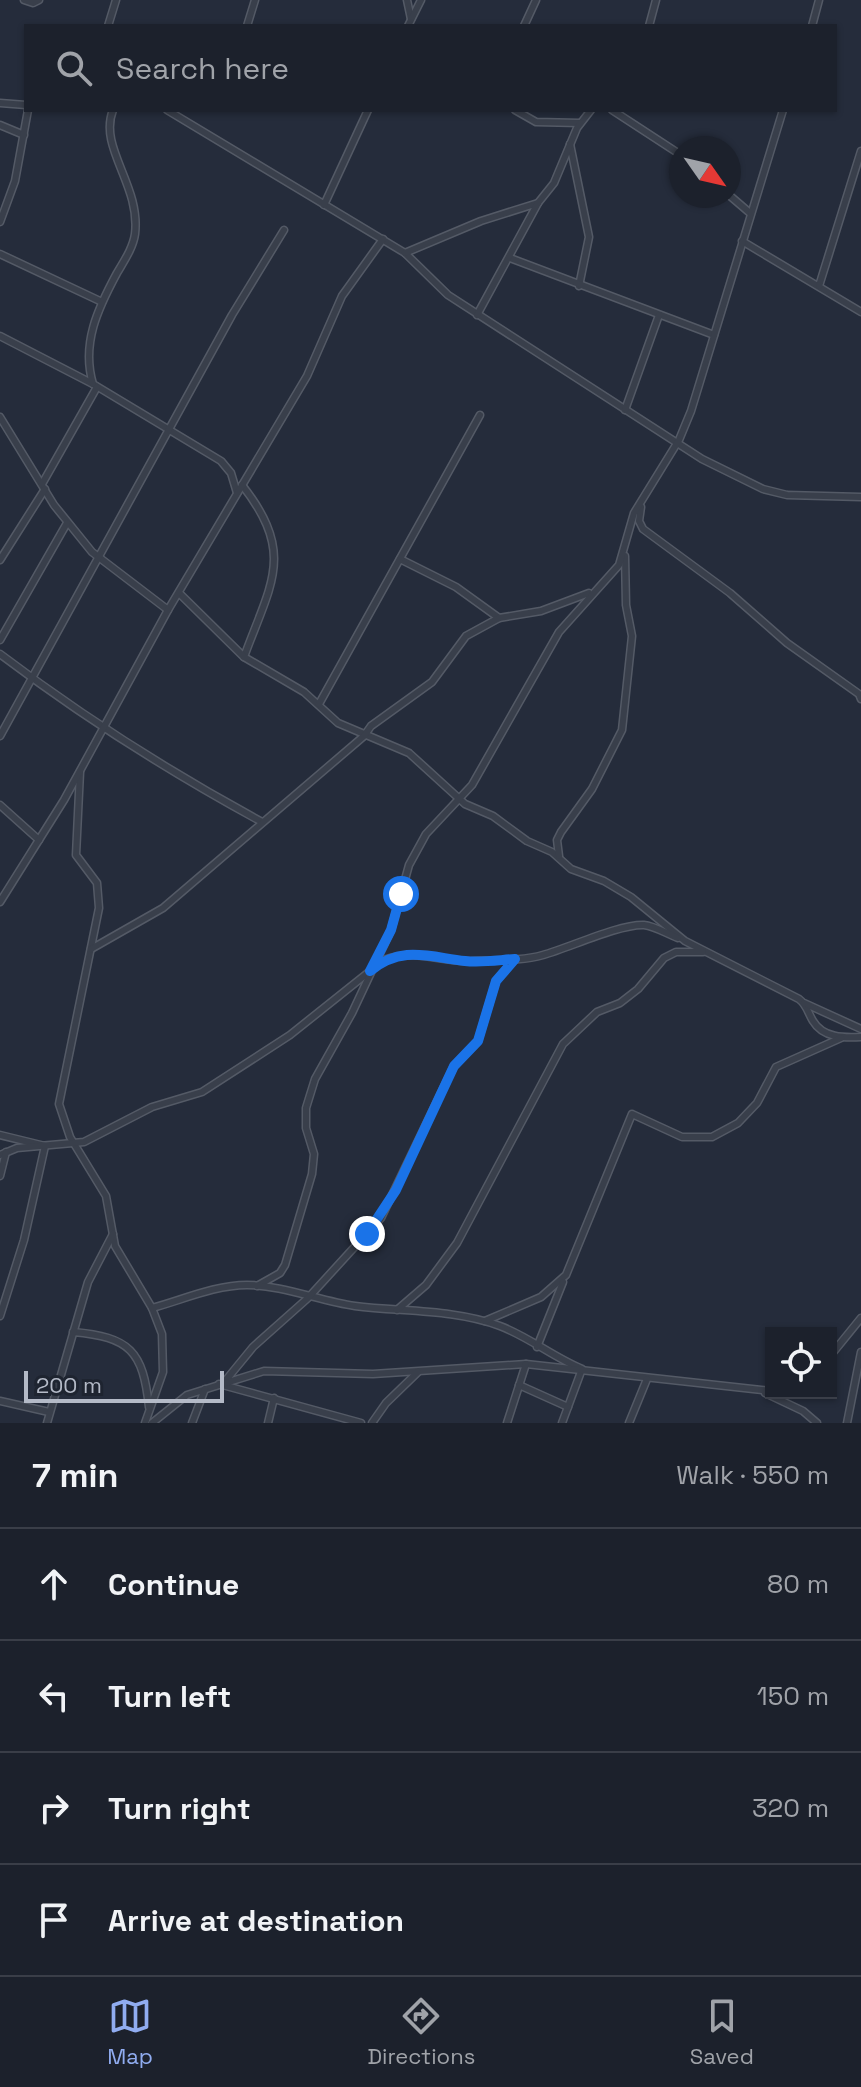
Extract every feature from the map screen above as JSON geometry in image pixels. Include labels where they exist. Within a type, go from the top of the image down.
[{"type":"street","points":[[24,0],[36,3],[39,0]]},
{"type":"street","points":[[109,24],[116,0]]},
{"type":"street","points":[[248,24],[255,0]]},
{"type":"street","points":[[407,0],[409,23]]},
{"type":"street","points":[[409,23],[421,0]]},
{"type":"street","points":[[525,24],[536,0]]},
{"type":"street","points":[[650,24],[656,0]]},
{"type":"street","points":[[813,24],[819,0]]},
{"type":"street","points":[[0,103],[24,107]]},
{"type":"street","points":[[0,222],[15,181],[27,112]]},
{"type":"street","points":[[0,560],[43,486],[95,385],[86,358],[102,302],[135,232],[133,193],[109,135],[113,112]]},
{"type":"street","points":[[170,112],[405,253],[441,291],[676,445],[763,489],[802,497],[861,497]]},
{"type":"street","points":[[324,205],[367,112]]},
{"type":"street","points":[[518,112],[536,122],[580,123]]},
{"type":"street","points":[[477,315],[538,203],[554,183],[580,123],[589,112]]},
{"type":"street","points":[[615,112],[669,147]]},
{"type":"street","points":[[257,1286],[280,1273],[285,1265],[313,1164],[306,1108],[315,1079],[391,930],[409,865],[426,834],[472,785],[559,632],[619,565],[627,531],[676,445],[691,411],[782,112]]},
{"type":"street","points":[[0,125],[24,135]]},
{"type":"street","points":[[570,144],[589,237],[579,286]]},
{"type":"street","points":[[819,286],[861,151]]},
{"type":"street","points":[[405,253],[494,216],[538,203]]},
{"type":"street","points":[[741,205],[750,213]]},
{"type":"street","points":[[0,736],[168,431],[284,230]]},
{"type":"street","points":[[0,902],[39,840],[168,610],[307,376],[342,296],[383,239]]},
{"type":"street","points":[[742,241],[861,312]]},
{"type":"street","points":[[0,254],[102,302]]},
{"type":"street","points":[[510,258],[714,335]]},
{"type":"street","points":[[625,410],[659,315]]},
{"type":"street","points":[[0,336],[15,340],[95,385],[221,461],[231,473],[237,493]]},
{"type":"street","points":[[319,704],[480,415]]},
{"type":"street","points":[[3,420],[67,523],[99,558],[168,610]]},
{"type":"street","points":[[0,432],[3,420]]},
{"type":"street","points":[[242,485],[264,513],[275,549],[271,583],[244,657]]},
{"type":"street","points":[[643,503],[639,521],[643,529],[730,593],[787,643],[859,694],[861,699]]},
{"type":"street","points":[[0,640],[67,523]]},
{"type":"street","points":[[560,860],[557,840],[606,764],[622,730],[632,636],[624,552]]},
{"type":"street","points":[[400,559],[456,587],[499,618]]},
{"type":"street","points":[[91,949],[163,908],[364,736],[371,726],[432,682],[466,636],[499,618],[541,611],[593,592]]},
{"type":"street","points":[[179,593],[244,657],[319,704],[338,723],[409,753],[476,811],[493,816],[582,875],[604,881],[631,897],[685,941]]},
{"type":"street","points":[[0,654],[102,728],[262,822]]},
{"type":"street","points":[[81,768],[76,855],[95,878],[99,895],[59,1104],[75,1144],[106,1196],[121,1259],[152,1308],[162,1334],[165,1361],[145,1423]]},
{"type":"street","points":[[0,805],[39,840]]},
{"type":"street","points":[[0,1176],[3,1154],[75,1144],[152,1107],[202,1092],[290,1035],[384,960],[411,953],[469,962],[541,956],[631,925],[648,925],[861,1029]]},
{"type":"street","points":[[397,1310],[426,1285],[452,1250],[563,1044],[597,1012],[620,1003],[638,989],[664,958],[676,952],[706,952]]},
{"type":"street","points":[[221,1383],[253,1347],[308,1298],[381,1218],[454,1066],[478,1041],[496,981],[515,959]]},
{"type":"street","points":[[804,1003],[815,1025],[841,1038]]},
{"type":"street","points":[[537,1347],[632,1114],[638,1114],[682,1137],[712,1137],[738,1123],[757,1103],[776,1067],[841,1038],[861,1037]]},
{"type":"street","points":[[0,1135],[45,1146]]},
{"type":"street","points":[[0,1316],[24,1240],[45,1146]]},
{"type":"street","points":[[47,1423],[88,1282],[113,1234]]},
{"type":"street","points":[[485,1321],[541,1297],[566,1275]]},
{"type":"street","points":[[152,1308],[222,1288],[257,1286],[308,1298],[485,1321],[582,1369]]},
{"type":"street","points":[[837,1348],[861,1318]]},
{"type":"street","points":[[73,1332],[116,1339],[137,1356],[146,1379],[150,1411]]},
{"type":"street","points":[[847,1423],[861,1352]]},
{"type":"street","points":[[507,1423],[526,1364]]},
{"type":"street","points":[[152,1423],[175,1403],[205,1389],[264,1371],[418,1372],[526,1364],[765,1391]]},
{"type":"street","points":[[562,1423],[582,1369]]},
{"type":"street","points":[[372,1423],[386,1403],[418,1372]]},
{"type":"street","points":[[629,1423],[647,1379]]},
{"type":"street","points":[[221,1383],[361,1423]]},
{"type":"street","points":[[519,1385],[568,1407]]},
{"type":"street","points":[[192,1423],[205,1389]]},
{"type":"street","points":[[758,1390],[803,1411],[817,1423]]},
{"type":"street","points":[[268,1423],[274,1398]]},
{"type":"street","points":[[0,1401],[49,1412]]},
{"type":"route","points":[[367,1234],[376,1226],[396,1190],[454,1066],[478,1041],[496,981],[515,959],[469,962],[411,953],[384,960],[370,971],[391,930],[401,894]]}]
